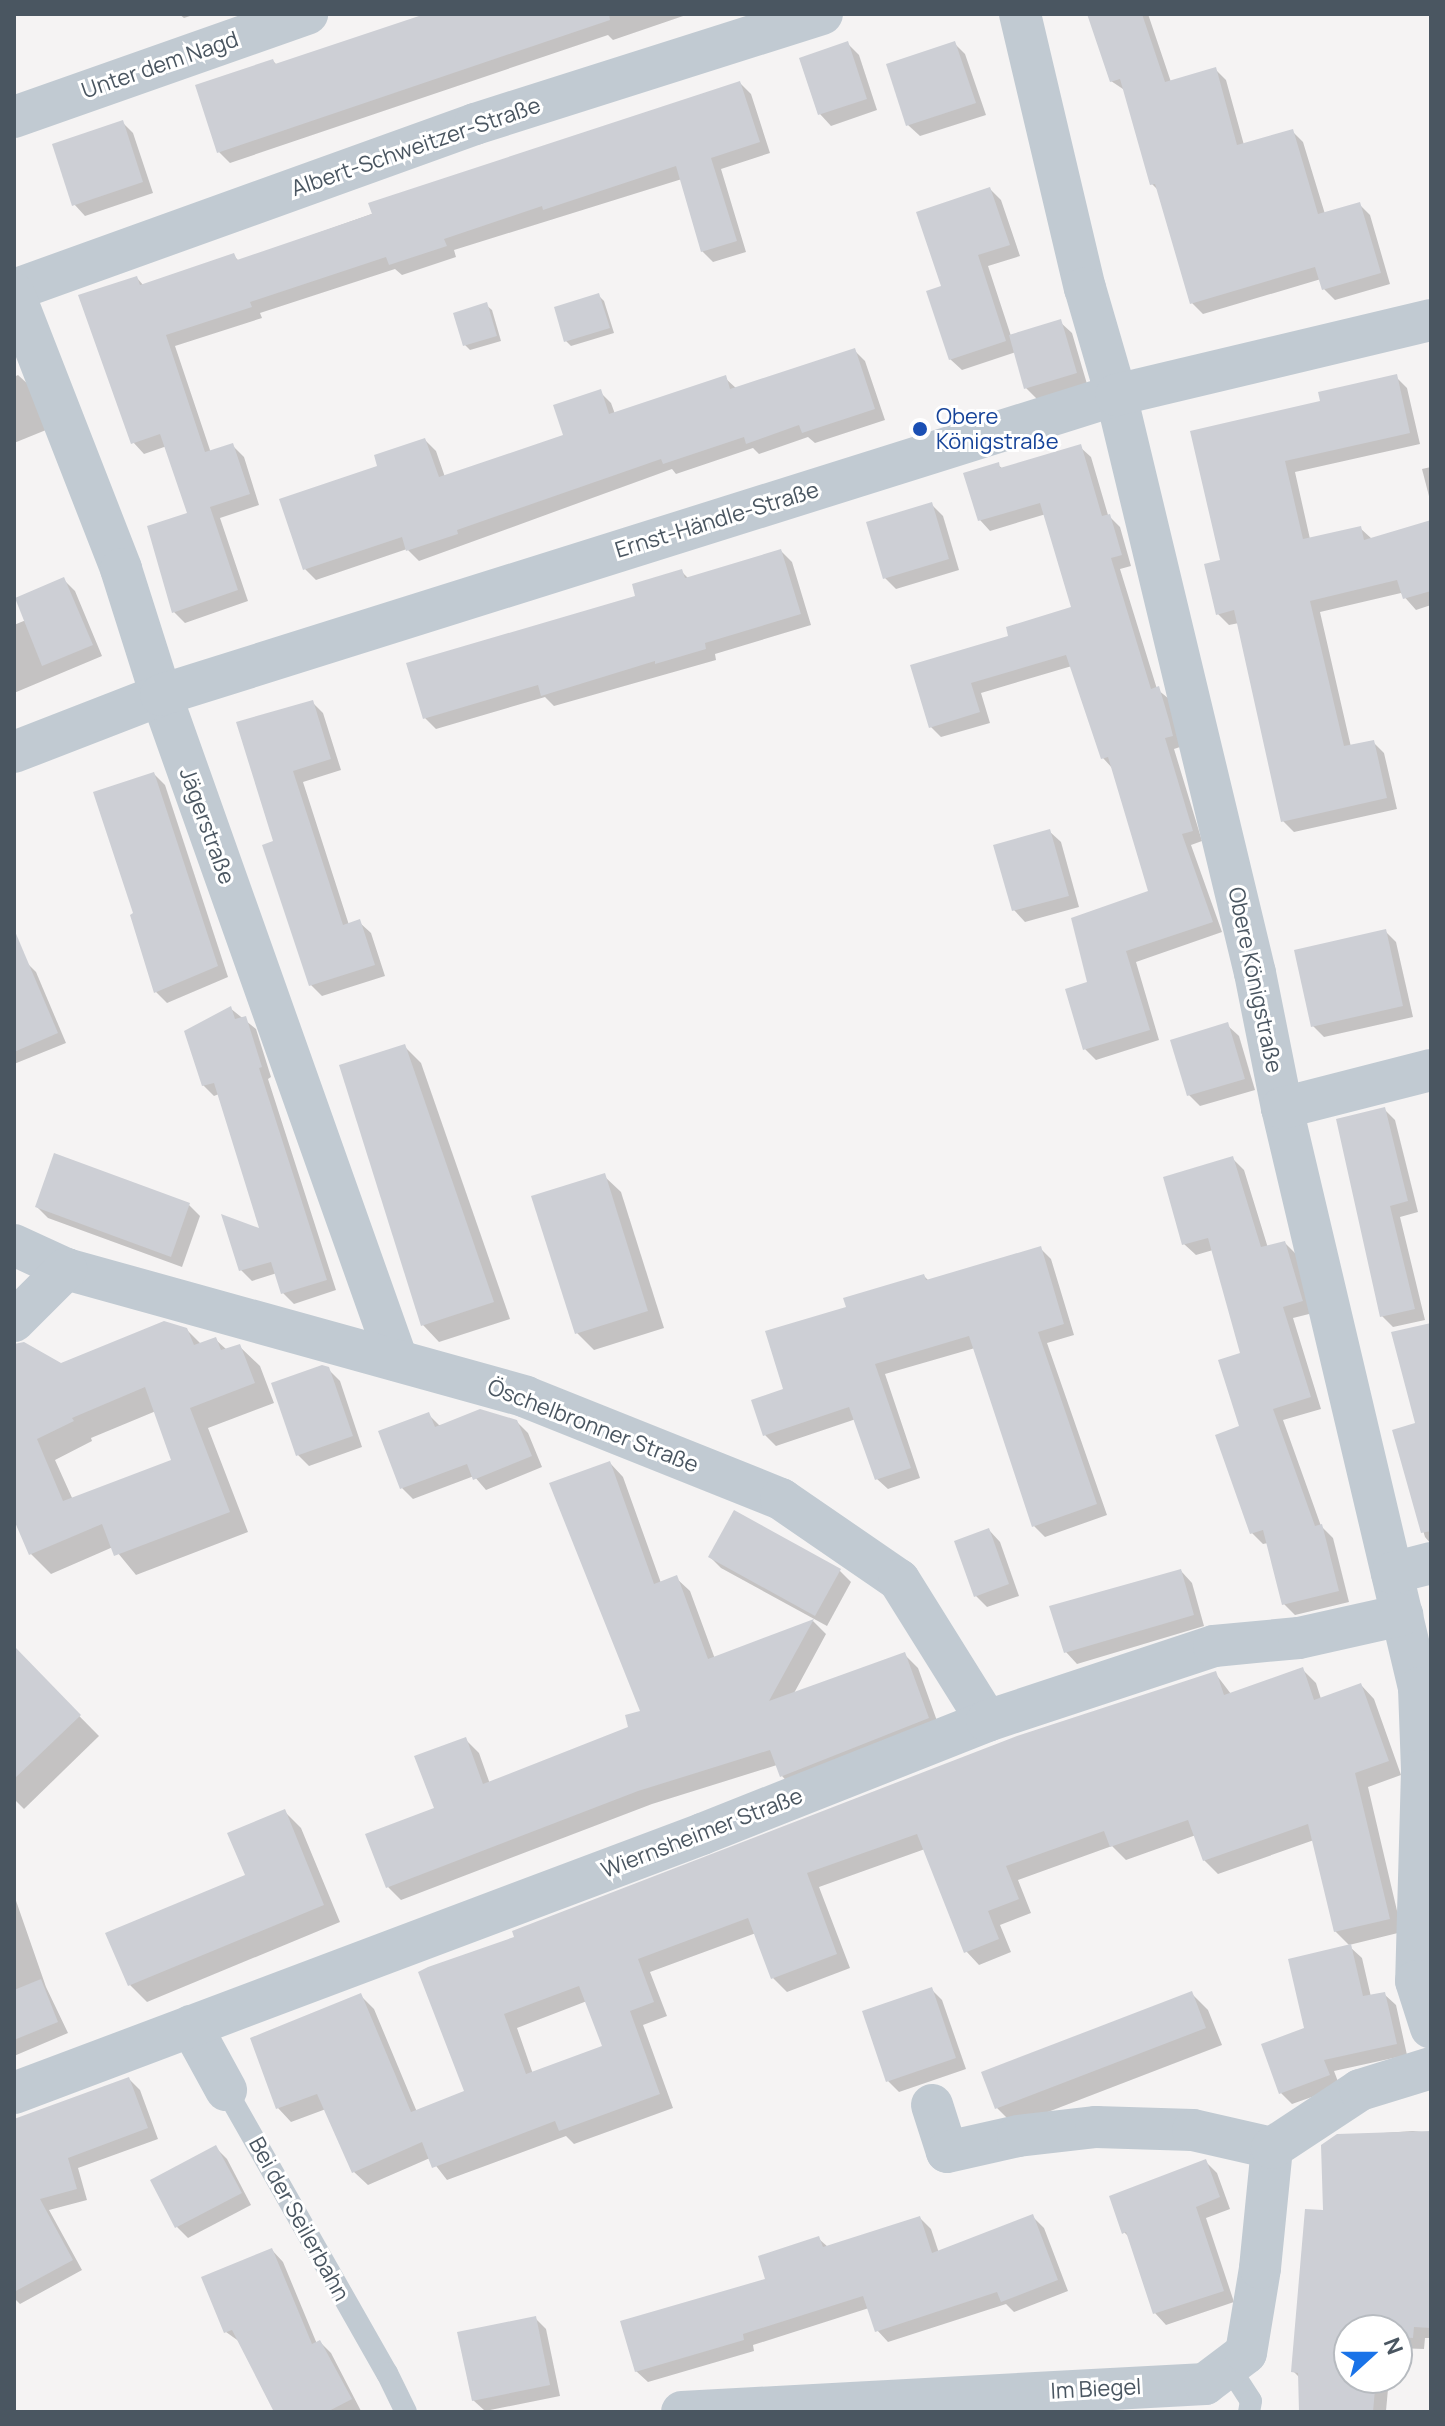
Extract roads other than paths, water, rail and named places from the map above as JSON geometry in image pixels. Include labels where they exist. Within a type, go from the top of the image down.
[{"type":"street","name":"Unter dem Nagd","points":[[14,117],[307,14]]},
{"type":"street","name":"Albert-Schweitzer-Straße","points":[[14,292],[475,124],[822,14]]},
{"type":"street","name":"Obere Königstraße","points":[[1020,14],[1085,288],[1116,395],[1255,973],[1282,1108],[1411,1568],[1402,1615],[1419,1688],[1422,1771],[1416,1981],[1431,2028]]},
{"type":"street","name":"Jägerstraße","points":[[14,292],[121,569],[161,695],[397,1360]]},
{"type":"street","name":"Ernst-Händle-Straße","points":[[14,752],[161,695],[1116,395],[1431,320]]},
{"type":"street","points":[[1282,1108],[1431,1070]]},
{"type":"street","name":"Öschelbronner Straße","points":[[14,1245],[66,1269],[526,1397],[781,1499],[899,1580],[987,1721]]},
{"type":"street","points":[[14,1321],[66,1269]]},
{"type":"street","name":"Wiernsheimer Straße","points":[[14,2093],[702,1834],[987,1721],[1214,1646],[1299,1638],[1402,1615]]},
{"type":"street","name":"Bei der Seilerbahn","points":[[191,2026],[226,2090]]},
{"type":"street","points":[[932,2105],[947,2152],[1018,2136],[1096,2127],[1193,2130],[1272,2148],[1360,2090],[1431,2068]]},
{"type":"street","points":[[1229,2367],[1246,2353],[1260,2268],[1272,2148]]},
{"type":"street","name":"Im Biegel","points":[[682,2412],[1205,2384],[1229,2367]]},
{"type":"lane","name":"Bei der Seilerbahn","points":[[226,2090],[387,2373],[406,2412]]},
{"type":"lane","points":[[1229,2367],[1251,2401],[1249,2412]]},
{"type":"place","name":"Obere Königstraße","points":[[920,429]]}]
